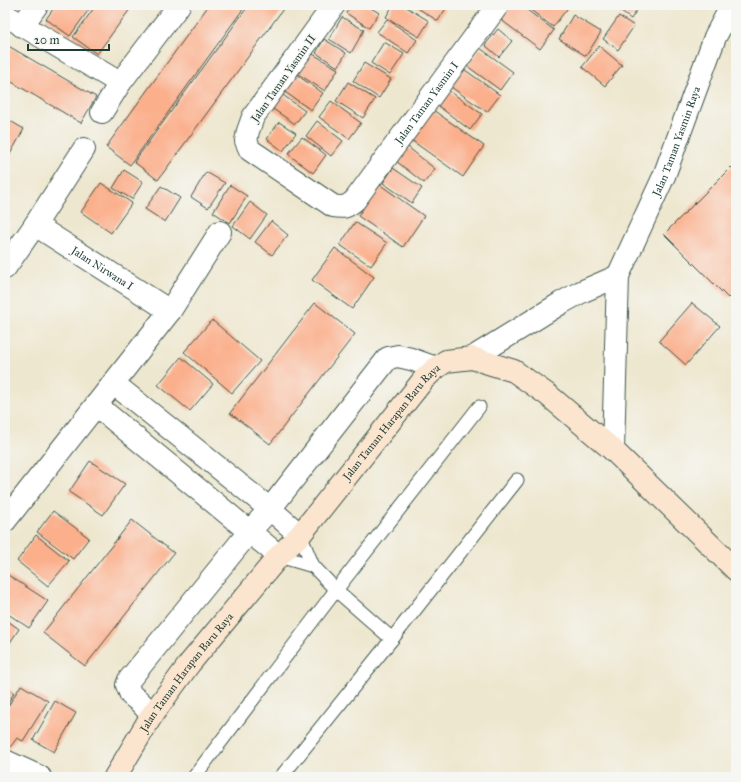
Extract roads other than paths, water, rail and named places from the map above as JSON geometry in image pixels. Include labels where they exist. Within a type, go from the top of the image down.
[{"type":"street","points":[[37,5],[14,21],[120,84]]},
{"type":"street","points":[[102,112],[120,84],[179,5]]},
{"type":"street","name":"Jalan Taman Yasmin II","points":[[334,5],[254,117],[248,131],[246,141],[250,150],[333,206],[342,208],[355,200]]},
{"type":"street","name":"Jalan Taman Yasmin I","points":[[355,200],[498,5]]},
{"type":"street","name":"Jalan Taman Yasmin Raya","points":[[613,450],[618,276],[664,176],[715,37],[732,5]]},
{"type":"street","points":[[5,268],[35,225],[84,149]]},
{"type":"street","name":"Jalan Nirwana I","points":[[35,225],[170,311]]},
{"type":"street","points":[[5,521],[170,311],[220,232]]},
{"type":"street","points":[[472,358],[561,303],[581,292],[618,276]]},
{"type":"street","points":[[152,715],[140,702],[130,695],[127,685],[129,680],[249,532],[270,509],[388,358],[398,356],[436,368]]},
{"type":"street","name":"Jalan Taman Harapan Baru Raya","points":[[115,777],[152,715],[190,663],[279,556],[300,535],[424,379],[436,368],[446,362],[472,358],[514,371],[548,395],[613,450],[736,570]]},
{"type":"street","points":[[113,383],[270,509],[300,535]]},
{"type":"street","points":[[96,405],[279,556]]},
{"type":"street","points":[[5,761],[40,777]]},
{"type":"lane","points":[[194,777],[336,590],[479,407]]},
{"type":"lane","points":[[281,777],[517,480]]},
{"type":"lane","points":[[300,535],[313,566],[336,590],[392,639]]},
{"type":"lane","points":[[279,556],[313,566]]}]
